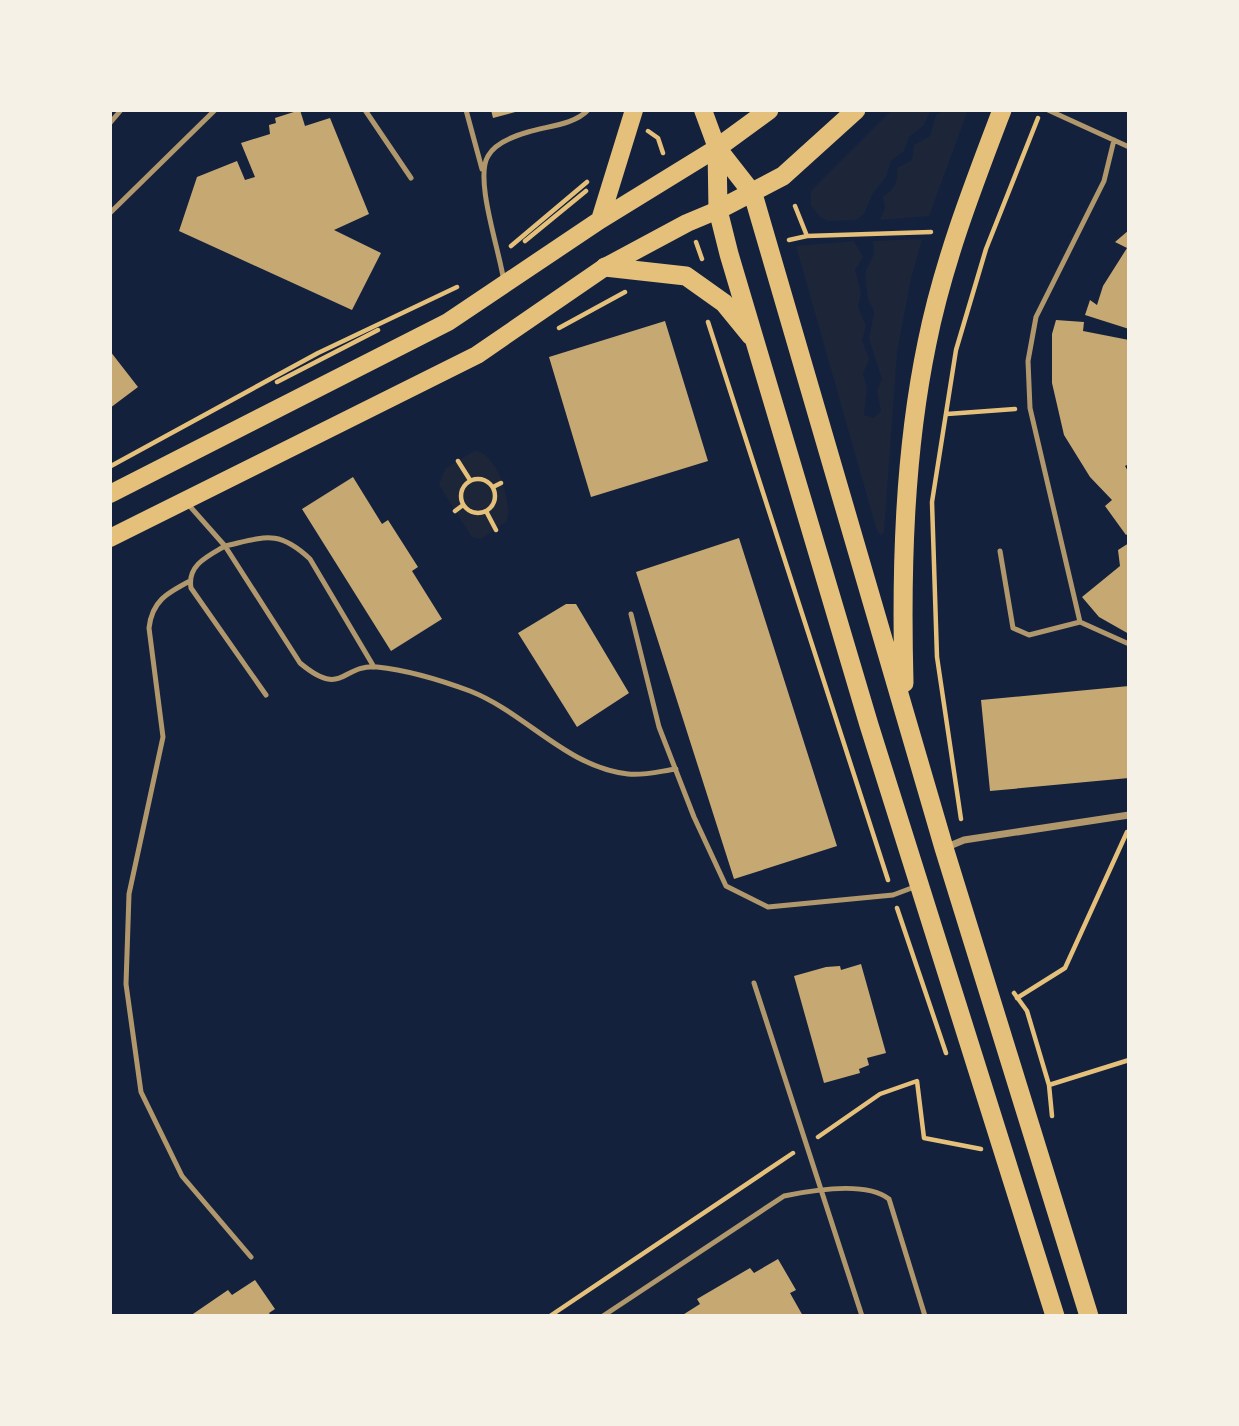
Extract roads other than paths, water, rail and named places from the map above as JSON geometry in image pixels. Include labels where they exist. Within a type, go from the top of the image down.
[{"type":"highway","points":[[717,148],[769,110]]},
{"type":"highway","points":[[718,210],[783,176],[856,110]]},
{"type":"highway","points":[[905,712],[902,587],[921,375],[955,240],[1002,110]]},
{"type":"highway","points":[[717,148],[753,194],[944,848],[1089,1316]]},
{"type":"highway","points":[[717,148],[718,210],[920,885],[1055,1316]]},
{"type":"highway","points":[[606,267],[686,276],[724,303],[757,344]]},
{"type":"main road","points":[[600,220],[634,110]]},
{"type":"main road","points":[[110,494],[448,322],[600,220],[717,148],[703,110]]},
{"type":"main road","points":[[110,538],[477,355],[606,267],[687,223],[718,210]]},
{"type":"street","points":[[944,848],[964,841],[1129,815]]},
{"type":"lane","points":[[110,123],[121,110]]},
{"type":"lane","points":[[110,213],[215,110]]},
{"type":"lane","points":[[365,110],[411,178]]},
{"type":"lane","points":[[466,110],[482,169],[482,183],[501,261],[504,285]]},
{"type":"lane","points":[[482,169],[488,155],[500,144],[573,120],[588,110]]},
{"type":"lane","points":[[1048,110],[1129,147]]},
{"type":"lane","points":[[1080,622],[1030,408],[1028,361],[1036,317],[1104,181],[1114,141]]},
{"type":"lane","points":[[185,501],[225,546],[300,663],[315,676],[331,681],[374,667],[470,691],[526,721],[552,744],[594,766],[630,775],[676,769]]},
{"type":"lane","points":[[266,695],[196,597],[190,580],[194,568],[225,546],[282,537],[295,545],[310,559],[374,667]]},
{"type":"lane","points":[[1000,551],[1013,628],[1029,635],[1080,622],[1129,645]]},
{"type":"lane","points":[[190,580],[163,595],[151,611],[149,628],[163,737],[129,894],[125,984],[141,1092],[182,1177],[251,1257]]},
{"type":"lane","points":[[631,614],[659,727],[694,817],[726,886],[768,907],[893,895],[920,885]]},
{"type":"lane","points":[[754,983],[862,1316]]},
{"type":"lane","points":[[603,1316],[784,1196],[819,1189],[878,1190],[889,1199],[925,1316]]}]
